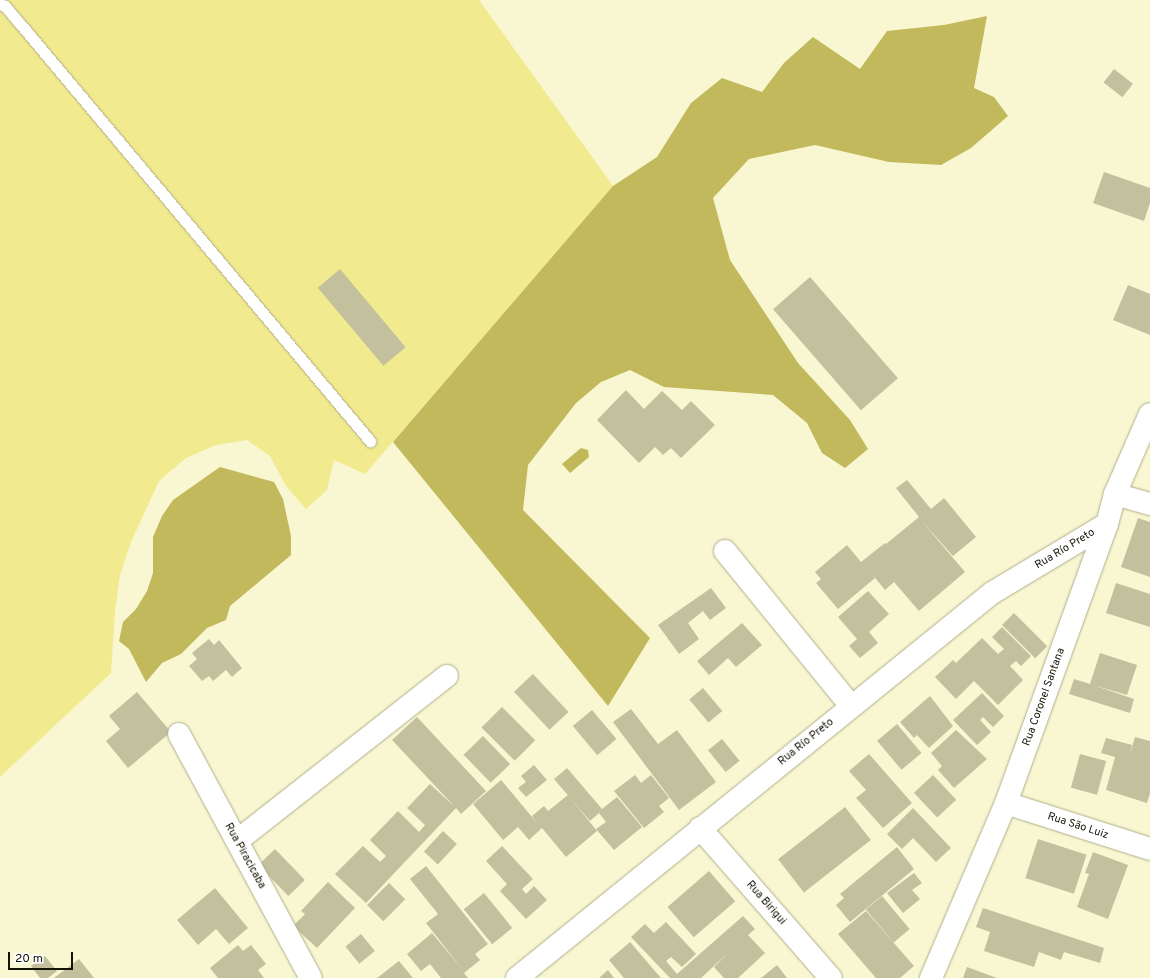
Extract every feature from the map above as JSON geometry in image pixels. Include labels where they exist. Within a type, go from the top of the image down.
[{"type":"street","name":"Rua Coronel Santana","points":[[931,978],[1006,802],[1107,524],[1115,494],[1150,414]]},
{"type":"street","points":[[1115,494],[1150,504]]},
{"type":"street","name":"Rua Río Preto","points":[[517,978],[700,828],[992,593],[1107,524]]},
{"type":"street","points":[[726,551],[851,706]]},
{"type":"street","points":[[237,841],[447,676]]},
{"type":"street","name":"Rua Piracicaba","points":[[179,734],[311,978]]},
{"type":"street","name":"Rua São Luiz","points":[[1006,802],[1150,849]]},
{"type":"street","name":"Rua Birigui","points":[[700,828],[831,978]]},
{"type":"lane","points":[[0,4],[5,6],[22,26],[370,441]]},
{"type":"shaded area","points":[[0,0],[479,0],[613,186],[365,474],[334,460],[327,490],[306,509],[286,486],[270,456],[247,440],[216,445],[186,458],[159,481],[131,542],[120,575],[115,611],[111,673],[0,777]]},
{"type":"shaded area","points":[[987,16],[974,88],[994,97],[1008,116],[971,148],[941,165],[889,162],[815,145],[749,159],[713,198],[730,260],[798,363],[850,420],[868,449],[845,468],[822,453],[807,423],[773,395],[664,387],[630,370],[601,382],[576,403],[528,465],[523,510],[650,638],[608,706],[393,442],[613,186],[657,157],[691,103],[722,78],[762,92],[784,63],[813,37],[860,69],[887,31],[944,25]]},
{"type":"shaded area","points":[[581,448],[588,450],[589,457],[570,473],[562,464]]},
{"type":"shaded area","points":[[220,467],[274,482],[283,499],[291,536],[291,555],[230,606],[226,620],[207,628],[181,654],[162,663],[146,682],[129,649],[119,641],[123,622],[136,609],[147,591],[153,573],[153,537],[162,516],[173,500]]},
{"type":"building","points":[[1114,69],[1133,84],[1122,97],[1104,82]]},
{"type":"building","points":[[1104,172],[1150,188],[1150,203],[1144,221],[1093,203]]},
{"type":"building","points":[[340,269],[406,347],[383,366],[318,288]]},
{"type":"building","points":[[810,277],[898,378],[861,410],[773,309]]},
{"type":"building","points":[[1128,285],[1150,294],[1150,335],[1113,320]]},
{"type":"building","points":[[626,390],[644,409],[662,391],[682,410],[691,401],[715,425],[681,458],[671,448],[663,455],[655,447],[639,463],[597,420]]},
{"type":"building","points":[[907,480],[931,509],[944,498],[976,537],[953,556],[920,519],[965,572],[919,611],[894,582],[885,590],[872,574],[875,578],[838,609],[816,583],[821,579],[815,572],[847,545],[861,562],[885,543],[905,566],[886,544],[919,517],[896,488]]},
{"type":"building","points":[[1138,518],[1150,522],[1150,577],[1121,567]]},
{"type":"building","points":[[1116,583],[1150,594],[1150,627],[1106,613]]},
{"type":"building","points":[[711,588],[726,608],[710,620],[703,611],[688,623],[699,639],[679,654],[658,625]]},
{"type":"building","points":[[868,591],[889,614],[869,632],[878,643],[860,658],[849,646],[857,639],[838,617]]},
{"type":"building","points":[[1014,613],[1047,646],[1035,658],[1002,625]]},
{"type":"building","points":[[742,623],[762,645],[736,667],[728,658],[709,675],[697,661]]},
{"type":"building","points":[[1002,627],[1031,656],[1021,666],[1016,661],[1010,666],[1023,680],[998,705],[974,681],[956,699],[935,677],[953,660],[956,663],[982,638],[998,654],[1004,649],[992,637]]},
{"type":"building","points":[[209,639],[214,645],[219,640],[242,668],[232,677],[226,670],[213,681],[209,676],[202,681],[189,666],[197,659],[192,653]]},
{"type":"building","points":[[1100,653],[1137,665],[1127,695],[1093,685],[1134,699],[1130,713],[1069,694],[1074,679],[1090,684]]},
{"type":"building","points":[[533,674],[568,712],[549,730],[514,692]]},
{"type":"building","points":[[703,688],[722,711],[708,723],[689,700]]},
{"type":"building","points":[[137,692],[171,732],[128,768],[106,741],[120,729],[109,716]]},
{"type":"building","points":[[982,693],[1004,716],[993,727],[983,717],[980,720],[991,732],[977,745],[953,720]]},
{"type":"building","points":[[930,696],[953,726],[929,748],[917,735],[914,738],[900,722]]},
{"type":"building","points":[[502,707],[535,740],[515,761],[481,728]]},
{"type":"building","points":[[631,709],[658,744],[677,730],[716,782],[679,810],[613,722]]},
{"type":"building","points":[[592,710],[616,739],[597,755],[573,726]]},
{"type":"building","points":[[417,717],[486,791],[461,814],[456,808],[366,903],[335,874],[363,846],[380,862],[386,856],[370,840],[398,811],[419,832],[425,825],[407,808],[430,784],[455,807],[392,740]]},
{"type":"building","points":[[897,724],[921,753],[902,770],[877,741]]},
{"type":"building","points":[[956,730],[987,759],[954,788],[938,770],[942,766],[931,753]]},
{"type":"building","points":[[483,736],[510,764],[491,783],[464,755]]},
{"type":"building","points":[[1135,737],[1150,741],[1150,793],[1147,803],[1106,790],[1115,757],[1101,753],[1106,738],[1132,745],[1129,757]]},
{"type":"building","points":[[722,739],[740,761],[726,772],[708,750]]},
{"type":"building","points":[[869,754],[912,803],[883,828],[856,798],[866,790],[849,771]]},
{"type":"building","points":[[1080,754],[1106,761],[1097,795],[1071,788]]},
{"type":"building","points":[[534,765],[547,780],[526,797],[518,788],[526,782],[521,776]]},
{"type":"building","points":[[567,768],[602,809],[617,797],[642,827],[614,850],[596,829],[606,822],[599,813],[590,821],[554,779]]},
{"type":"building","points":[[635,775],[641,783],[651,775],[669,798],[659,806],[664,812],[644,828],[614,791]]},
{"type":"building","points":[[933,775],[956,800],[937,818],[914,793]]},
{"type":"building","points":[[501,780],[537,823],[532,816],[544,806],[548,811],[568,795],[597,831],[566,857],[542,828],[529,840],[518,827],[503,840],[473,804]]},
{"type":"building","points":[[845,807],[871,840],[804,892],[778,859]]},
{"type":"building","points":[[913,808],[951,848],[936,862],[913,838],[902,849],[887,834]]},
{"type":"building","points":[[443,831],[457,844],[438,864],[424,851]]},
{"type":"building","points":[[1038,839],[1087,855],[1074,894],[1025,878]]},
{"type":"building","points":[[502,846],[533,879],[522,889],[526,894],[534,886],[547,900],[526,919],[500,891],[507,884],[486,861]]},
{"type":"building","points":[[897,847],[914,869],[850,922],[836,905],[844,898],[840,894]]},
{"type":"building","points":[[275,849],[305,880],[288,896],[258,865]]},
{"type":"building","points":[[1093,852],[1128,865],[1108,919],[1077,907],[1089,874],[1085,873]]},
{"type":"building","points":[[426,866],[488,944],[475,954],[480,960],[464,973],[468,978],[441,978],[430,964],[421,971],[407,954],[432,933],[463,970],[426,923],[438,914],[410,879]]},
{"type":"building","points":[[709,871],[735,901],[694,937],[667,907]]},
{"type":"building","points":[[914,873],[922,883],[912,890],[920,899],[903,913],[887,893]]},
{"type":"building","points":[[328,882],[355,908],[317,948],[293,926],[305,914],[301,911]]},
{"type":"building","points":[[389,883],[405,899],[383,921],[367,905]]},
{"type":"building","points":[[215,888],[248,928],[229,944],[216,929],[198,945],[177,920]]},
{"type":"building","points":[[484,893],[512,928],[492,944],[464,909]]},
{"type":"building","points":[[882,896],[910,929],[894,942],[866,909]]},
{"type":"building","points":[[983,908],[1104,948],[1100,963],[1064,952],[1061,960],[1039,952],[1034,967],[984,951],[990,932],[976,927]]},
{"type":"building","points":[[866,911],[914,966],[900,978],[876,978],[838,934]]},
{"type":"building","points":[[743,916],[755,929],[748,935],[765,953],[738,978],[724,978],[714,967],[728,953],[701,978],[670,978],[631,937],[645,924],[654,933],[666,922],[696,954],[682,967],[671,957],[666,961],[677,974]]},
{"type":"building","points":[[361,934],[375,951],[359,964],[345,947]]},
{"type":"building","points":[[630,942],[661,978],[624,978],[609,960]]},
{"type":"building","points":[[238,945],[243,951],[251,945],[266,964],[258,970],[264,978],[218,978],[210,968]]},
{"type":"building","points":[[45,956],[57,971],[48,978],[40,978],[31,966]]},
{"type":"building","points":[[79,959],[94,978],[54,978]]},
{"type":"building","points":[[399,961],[413,978],[377,978]]},
{"type":"building","points":[[777,965],[787,978],[761,978]]},
{"type":"building","points":[[967,967],[997,978],[963,978]]},
{"type":"building","points":[[608,970],[614,978],[599,978]]}]
